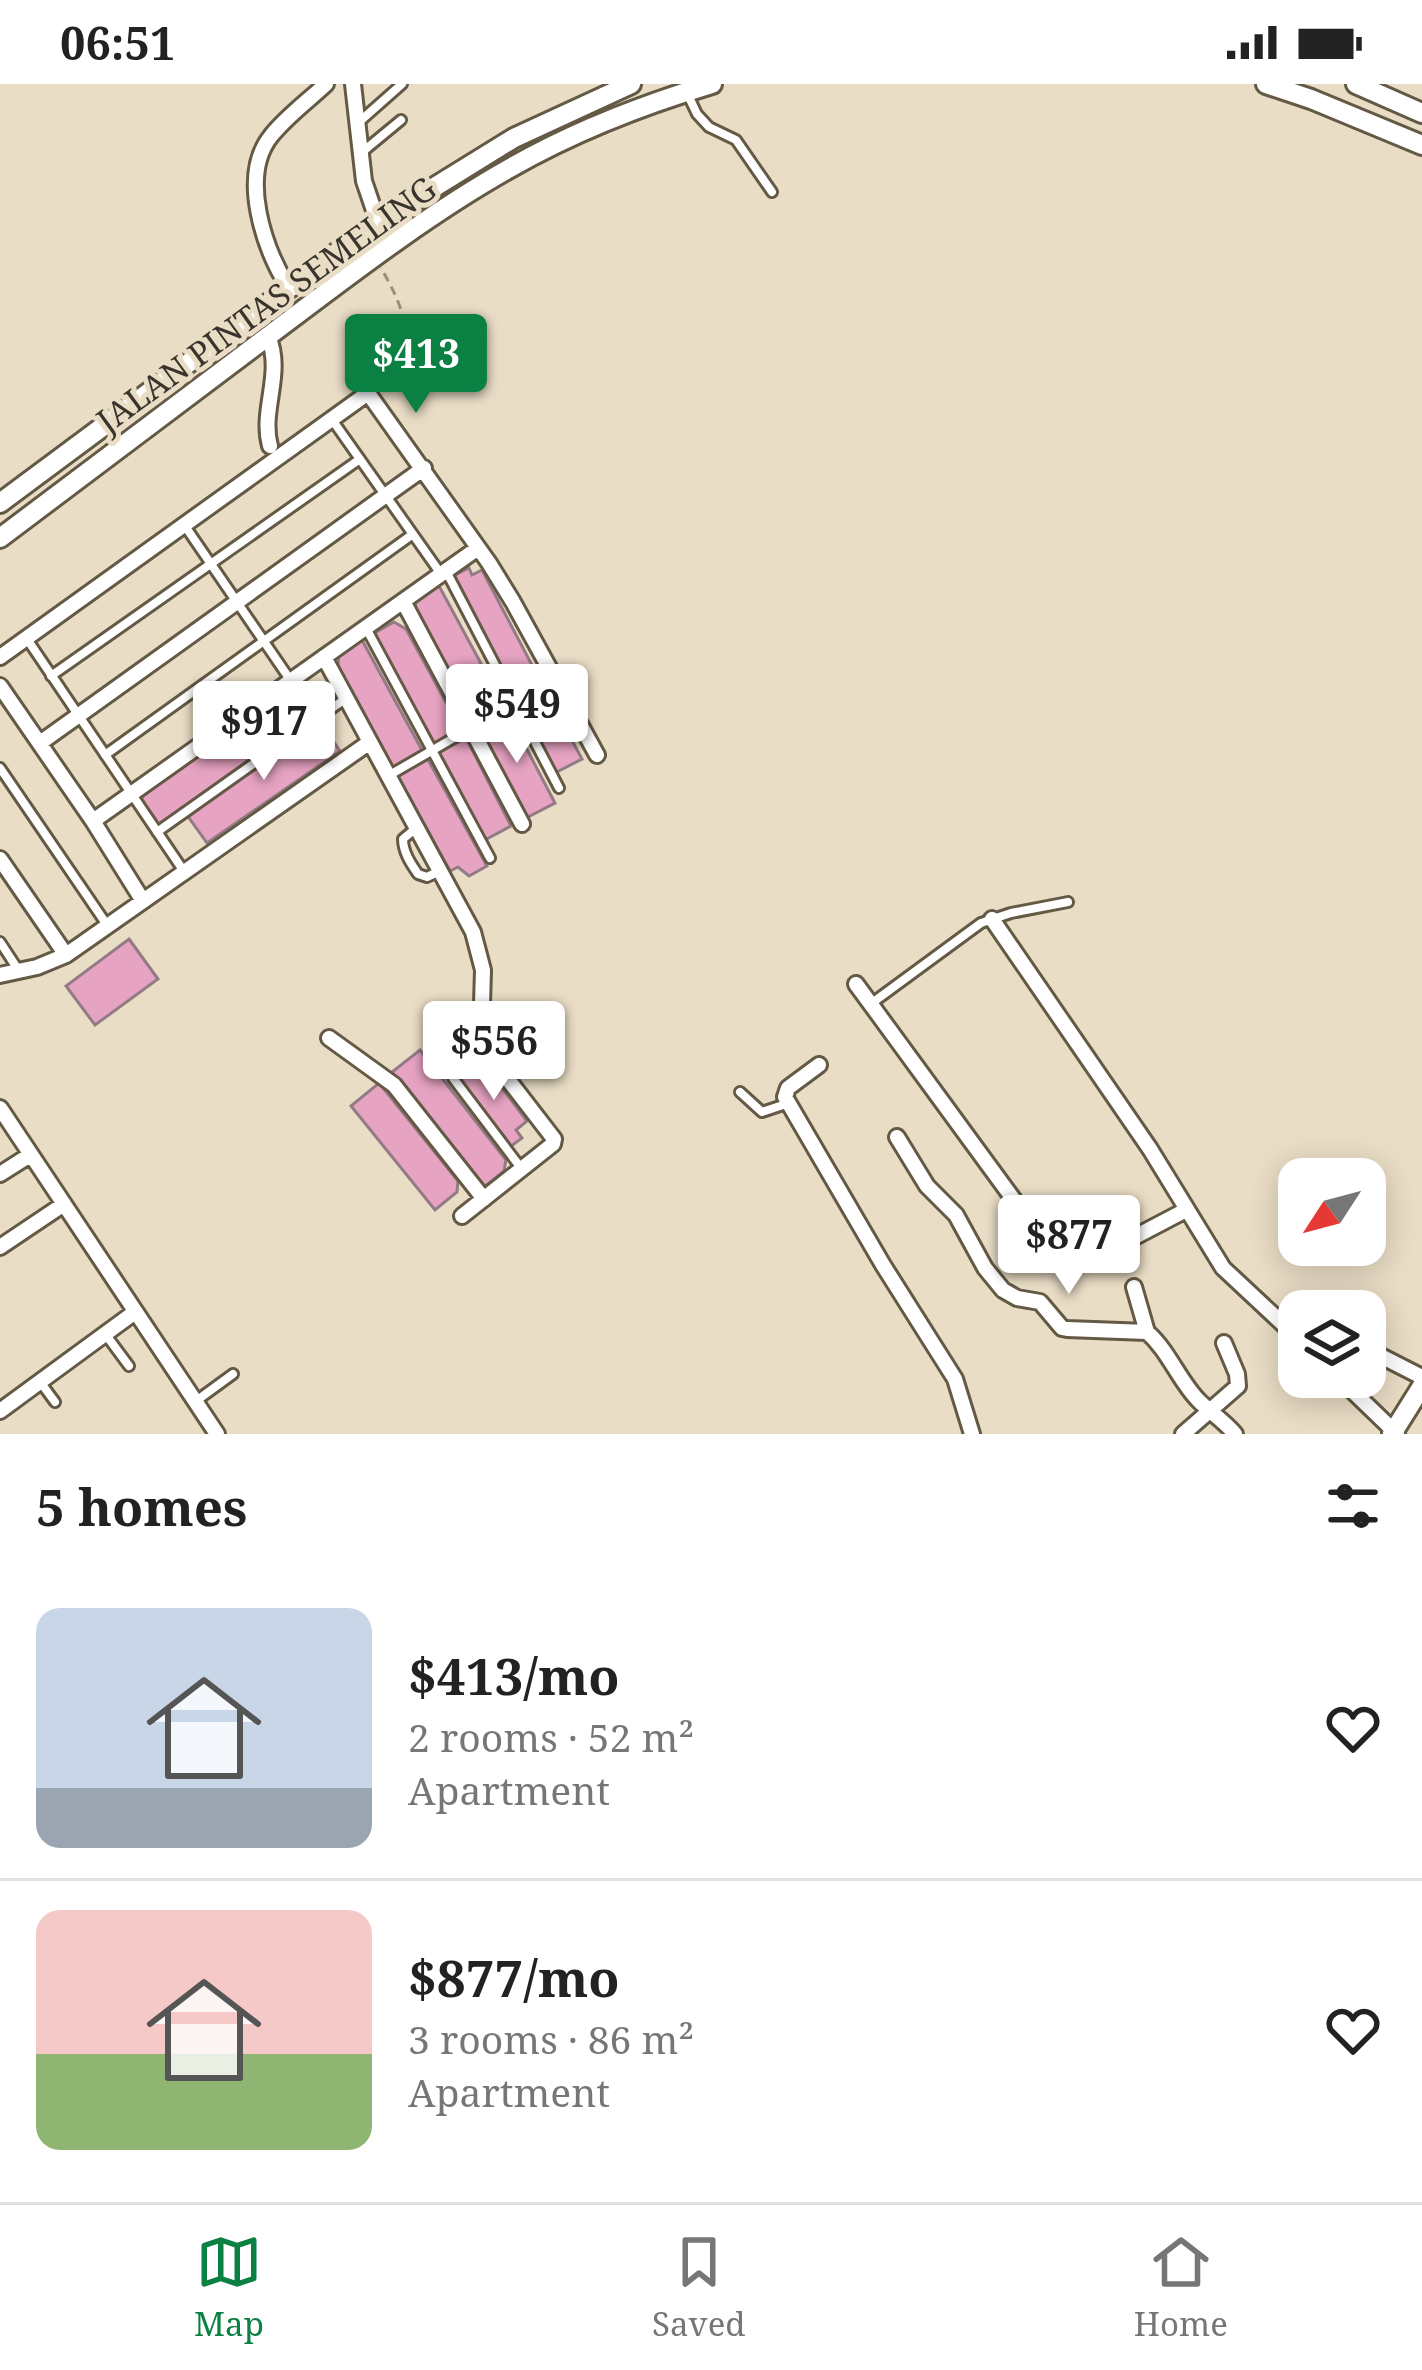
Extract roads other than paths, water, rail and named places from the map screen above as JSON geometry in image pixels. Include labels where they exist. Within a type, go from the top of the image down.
[{"type":"main road","name":"JALAN PINTAS SEMELING","points":[[0,503],[377,222],[514,138],[631,84]]},
{"type":"main road","name":"JALAN PINTAS SEMELING","points":[[0,538],[434,216],[513,166],[589,129],[712,84]]},
{"type":"main road","points":[[1266,84],[1422,145]]},
{"type":"main road","points":[[1356,84],[1422,113]]},
{"type":"main road","points":[[1394,1433],[1422,1387]]},
{"type":"street","points":[[288,287],[277,269],[262,220],[256,176],[260,153],[270,136],[326,84]]},
{"type":"street","points":[[353,84],[364,182],[377,222]]},
{"type":"street","points":[[268,336],[275,357],[266,429],[270,446]]},
{"type":"street","points":[[0,657],[368,393],[513,602],[597,755]]},
{"type":"street","points":[[40,742],[424,468]]},
{"type":"street","points":[[93,821],[478,548]]},
{"type":"street","points":[[403,601],[522,824]]},
{"type":"street","points":[[324,657],[473,932],[481,956],[483,1047],[554,1139],[462,1216]]},
{"type":"street","points":[[0,686],[143,901]]},
{"type":"street","points":[[0,975],[66,955],[370,742]]},
{"type":"street","points":[[0,859],[66,955]]},
{"type":"street","points":[[992,919],[1140,1134],[1228,1274],[1278,1320]]},
{"type":"street","points":[[856,984],[1065,1264],[1087,1262],[1186,1210]]},
{"type":"street","points":[[329,1038],[394,1085],[484,1198]]},
{"type":"street","points":[[819,1066],[788,1088],[785,1097],[955,1379],[971,1434]]},
{"type":"street","points":[[0,1108],[5,1126],[64,1204],[217,1434]]},
{"type":"street","points":[[896,1136],[927,1186],[956,1215],[1003,1290],[1040,1302],[1062,1328],[1147,1332]]},
{"type":"street","points":[[0,1174],[30,1155]]},
{"type":"street","points":[[0,1247],[64,1204]]},
{"type":"street","points":[[1134,1287],[1147,1332],[1199,1401],[1234,1434]]},
{"type":"street","points":[[0,1412],[135,1312]]},
{"type":"street","points":[[1183,1434],[1238,1386],[1224,1343]]},
{"type":"street","points":[[1386,1359],[1422,1377]]},
{"type":"street","points":[[1359,1398],[1394,1433]]},
{"type":"lane","points":[[358,124],[402,84]]},
{"type":"lane","points":[[686,92],[710,127],[736,140],[772,192]]},
{"type":"lane","points":[[360,154],[401,120]]},
{"type":"lane","points":[[332,419],[443,573],[559,788]]},
{"type":"lane","points":[[51,676],[360,459]]},
{"type":"lane","points":[[185,526],[291,681]]},
{"type":"lane","points":[[105,755],[413,534]]},
{"type":"lane","points":[[366,628],[490,858]]},
{"type":"lane","points":[[26,638],[184,872]]},
{"type":"lane","points":[[157,832],[346,698]]},
{"type":"lane","points":[[388,776],[514,703]]},
{"type":"lane","points":[[0,768],[107,926]]},
{"type":"lane","points":[[871,1004],[981,923],[1067,902]]},
{"type":"lane","points":[[0,942],[19,971]]},
{"type":"lane","points":[[454,1078],[522,1169]]},
{"type":"lane","points":[[740,1092],[762,1112],[788,1103]]},
{"type":"lane","points":[[105,1334],[129,1366]]},
{"type":"lane","points":[[195,1402],[233,1374]]},
{"type":"lane","points":[[40,1382],[55,1402]]}]
